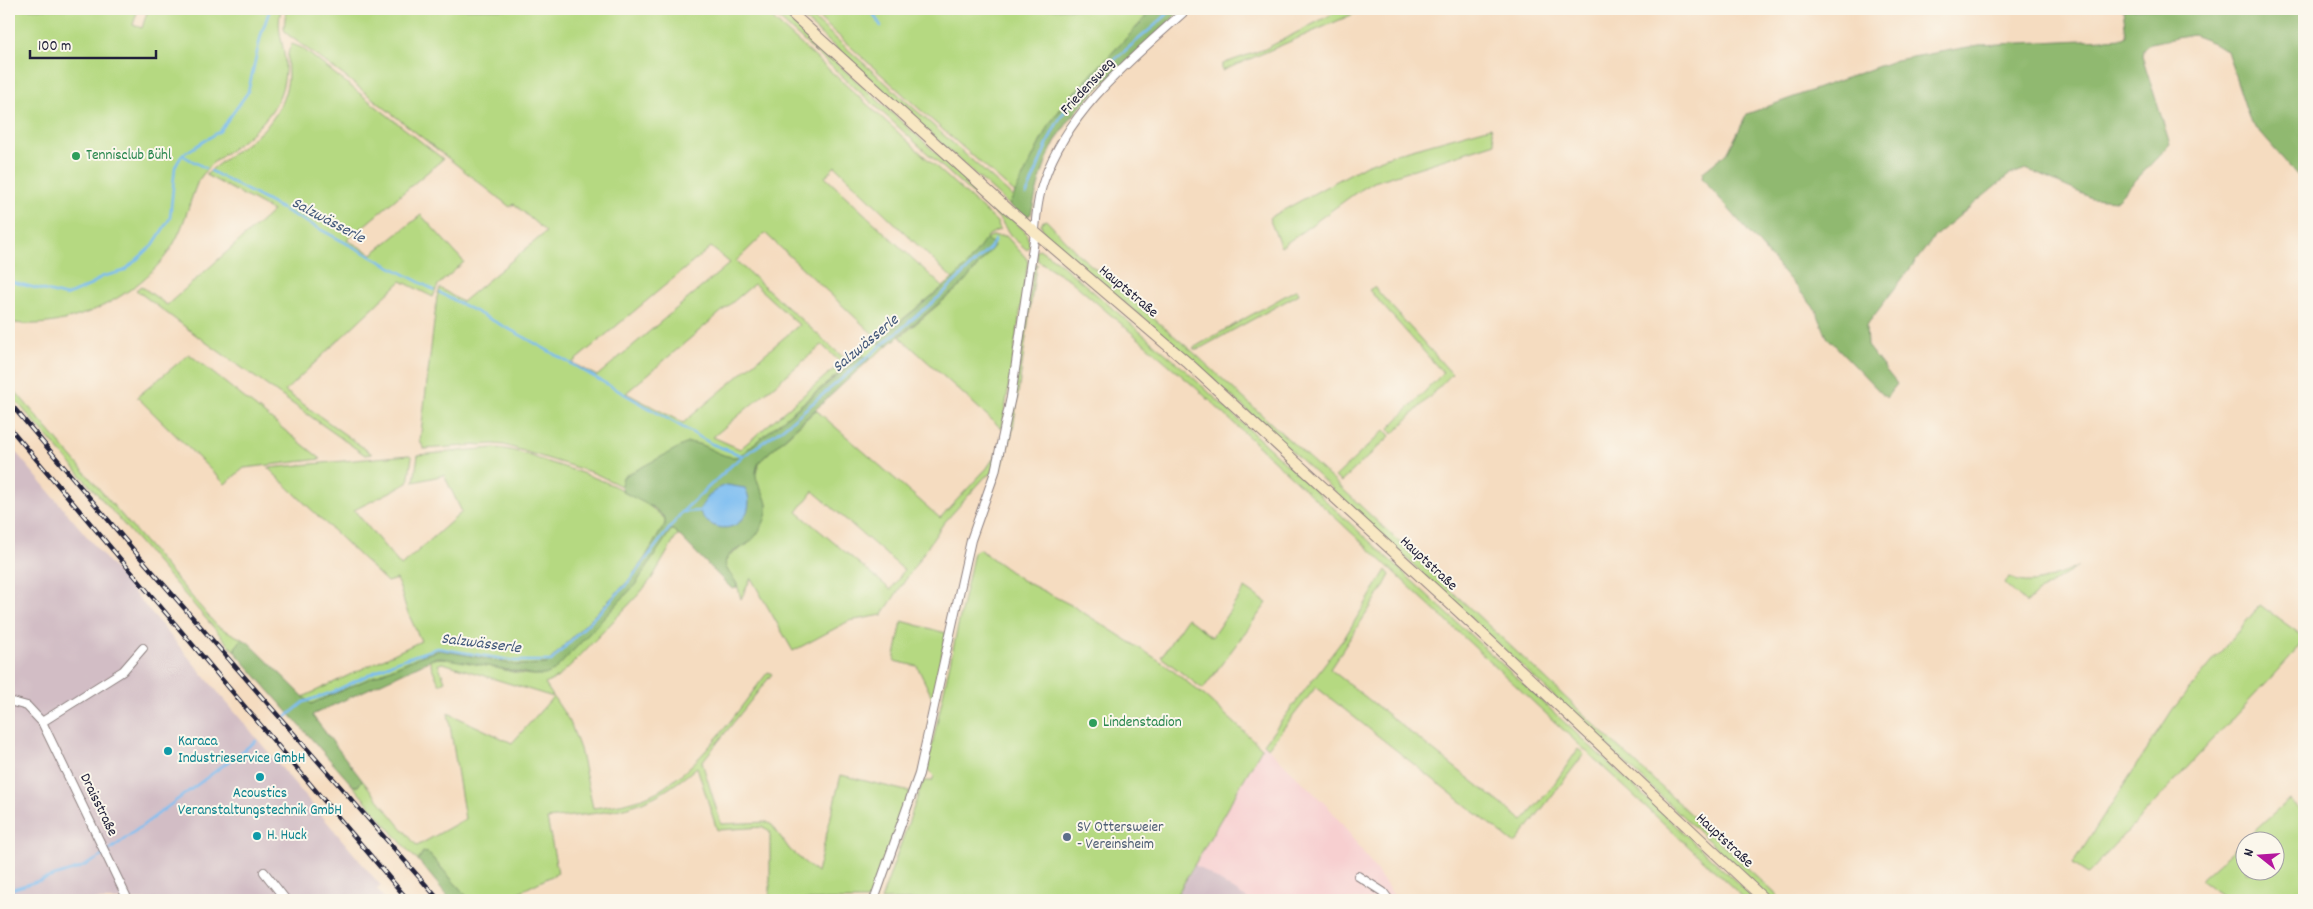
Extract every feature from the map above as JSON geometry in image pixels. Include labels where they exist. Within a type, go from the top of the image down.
[{"type":"street","name":"Hauptstraße","points":[[787,9],[1035,233],[1188,363],[1458,611],[1765,900]]},
{"type":"street","name":"Friedensweg","points":[[874,900],[919,774],[972,540],[995,472],[1004,432],[1035,233],[1036,210],[1043,182],[1053,156],[1074,120],[1099,92],[1187,9]]},
{"type":"street","points":[[42,722],[122,671],[143,648]]},
{"type":"street","name":"Draisstraße","points":[[9,701],[27,706],[42,722],[128,900]]},
{"type":"street","points":[[264,872],[286,900]]},
{"type":"street","points":[[1358,876],[1383,892],[1389,900]]},
{"type":"shaded area","points":[[9,444],[381,886],[377,889],[385,900],[9,900]]},
{"type":"shaded area","points":[[1264,744],[1331,810],[1397,900],[1174,900]]},
{"type":"shaded area","points":[[1195,865],[1249,900],[1174,900]]},
{"type":"green space","points":[[9,9],[138,9],[133,25],[142,28],[148,9],[281,9],[279,23],[285,61],[284,80],[280,96],[262,123],[210,165],[198,181],[185,219],[173,246],[153,270],[117,298],[96,309],[52,322],[30,324],[9,322]]},
{"type":"green space","points":[[286,9],[762,9],[997,222],[1000,229],[989,235],[986,239],[992,236],[1006,236],[1026,258],[1028,262],[1002,429],[900,337],[964,283],[967,265],[953,279],[835,166],[825,177],[943,287],[880,337],[880,343],[887,346],[870,359],[862,355],[738,457],[729,458],[720,455],[623,477],[621,486],[594,473],[504,445],[493,444],[424,449],[420,441],[437,297],[440,288],[462,302],[546,232],[514,204],[510,207],[343,75],[287,34],[284,29]],"holes":[[[765,233],[874,336],[845,359],[736,261]],[[711,247],[730,263],[597,376],[572,363]],[[754,284],[799,325],[683,423],[626,393]],[[822,345],[841,363],[740,449],[713,437]]]},
{"type":"green space","points":[[768,9],[777,9],[1025,231],[1030,244],[1027,250],[1011,236],[999,218]]},
{"type":"green space","points":[[793,9],[803,9],[1014,198],[1009,205]]},
{"type":"green space","points":[[809,9],[1154,9],[1067,100],[1048,126],[1016,194]]},
{"type":"green space","points":[[1154,9],[1181,9],[1166,26],[1098,88],[1068,123],[1051,150],[1031,214],[1026,217],[1009,205],[1048,126],[1067,100]]},
{"type":"green space","points":[[1342,9],[1365,9],[1222,71],[1222,65],[1225,63],[1265,49]]},
{"type":"green space","points":[[2123,9],[2304,9],[2304,179],[2298,176],[2250,121],[2227,51],[2214,43],[2193,35],[2150,43],[2143,50],[2142,56],[2170,144],[2117,200],[2092,198],[2026,169],[2009,175],[1935,236],[1866,326],[1867,346],[1897,384],[1886,398],[1827,337],[1816,310],[1702,178],[1703,172],[1728,152],[1747,114],[1896,60],[1979,45],[2124,38],[2126,35]]},
{"type":"green space","points":[[292,44],[302,48],[443,159],[347,240],[372,254],[421,215],[464,262],[438,285],[433,297],[401,281],[285,391],[372,454],[365,455],[204,341],[136,290],[141,286],[167,305],[273,211],[206,175],[261,132],[276,114],[286,89],[288,53]]},
{"type":"green space","points":[[1491,127],[1495,143],[1374,182],[1354,194],[1281,247],[1269,218],[1366,165],[1398,153]]},
{"type":"green space","points":[[1046,220],[1078,254],[1193,352],[1333,480],[1782,900],[1772,900],[1268,429],[1172,343],[1045,236],[1041,225]]},
{"type":"green space","points":[[985,240],[993,243],[994,246],[964,283],[887,346],[879,343],[880,338],[953,279],[967,265]]},
{"type":"green space","points":[[1039,249],[1056,260],[1185,370],[1756,900],[1746,900],[1195,387],[1070,280],[1037,260],[1036,251]]},
{"type":"green space","points":[[1034,263],[1038,265],[1036,266],[1013,429],[1005,457],[992,490],[1012,406]]},
{"type":"green space","points":[[1374,287],[1452,374],[1393,434],[1389,428],[1443,373],[1369,290]]},
{"type":"green space","points":[[1297,289],[1299,294],[1197,350],[1193,348]]},
{"type":"green space","points":[[189,354],[321,459],[244,468],[225,484],[137,397]]},
{"type":"green space","points":[[862,355],[870,359],[760,461],[756,475],[767,505],[763,525],[754,538],[728,557],[725,564],[737,584],[737,588],[732,589],[674,530],[671,530],[636,584],[554,671],[545,675],[535,675],[437,657],[312,715],[362,780],[358,786],[353,786],[235,652],[235,648],[242,639],[248,642],[311,704],[423,655],[440,650],[517,665],[546,664],[628,581],[645,558],[665,524],[665,518],[654,508],[623,492],[621,486],[623,477],[687,443],[699,444],[724,455],[738,457]]},
{"type":"green space","points":[[9,384],[217,626],[242,639],[235,648],[235,652],[9,393]]},
{"type":"green space","points":[[816,410],[940,518],[987,468],[997,453],[992,473],[985,477],[943,524],[882,615],[849,621],[793,651],[751,578],[741,599],[737,584],[726,568],[725,562],[730,555],[748,544],[767,504],[755,475],[760,461]],"holes":[[[813,491],[904,570],[891,590],[797,512]]]},
{"type":"green space","points":[[1385,430],[1390,436],[1341,482],[1335,477]]},
{"type":"green space","points":[[493,448],[526,454],[608,483],[652,508],[665,519],[665,524],[645,558],[628,581],[546,664],[517,665],[440,650],[423,655],[311,704],[303,697],[421,641],[407,611],[397,579],[387,582],[268,468],[409,455],[412,457],[408,483],[354,510],[401,566],[462,512],[444,475],[414,482],[418,455]]},
{"type":"green space","points":[[671,530],[678,534],[652,578],[640,593],[574,662],[558,677],[545,684],[570,722],[580,749],[593,808],[622,804],[640,799],[658,791],[681,775],[721,733],[768,672],[772,674],[702,762],[721,824],[767,822],[772,825],[790,850],[817,873],[841,775],[910,792],[870,900],[770,900],[770,831],[763,827],[717,830],[697,767],[678,782],[643,802],[609,811],[547,819],[558,873],[503,900],[470,900],[428,853],[423,852],[418,860],[411,854],[353,786],[358,786],[362,780],[417,846],[465,819],[448,713],[512,743],[553,697],[443,663],[438,664],[445,681],[439,684],[429,660],[454,658],[521,674],[539,675],[553,671]]},
{"type":"green space","name":"Lindenstadion","points":[[979,549],[1022,580],[1073,606],[1163,663],[1206,697],[1262,748],[1174,900],[881,900],[923,781],[932,781],[934,776],[927,769],[974,552]]},
{"type":"green space","points":[[2078,567],[2041,590],[2026,603],[2005,584],[2009,577],[2017,581],[2035,582]]},
{"type":"green space","points":[[1386,570],[1390,575],[1383,588],[1330,669],[1523,821],[1552,787],[1578,749],[1584,754],[1515,844],[1316,687],[1268,748],[1264,744],[1345,637]]},
{"type":"green space","points":[[1245,588],[1267,603],[1203,689],[1161,657],[1187,618],[1212,637]]},
{"type":"green space","points":[[2260,605],[2304,637],[2304,642],[2088,874],[2073,864],[2173,709]]},
{"type":"green space","points":[[902,621],[946,633],[933,699],[917,666],[894,661]]},
{"type":"green space","points":[[2289,800],[2304,812],[2304,900],[2229,900],[2200,880],[2236,848],[2236,882],[2286,882],[2286,832],[2253,832]]},
{"type":"green space","points":[[423,852],[428,853],[470,900],[451,900],[418,860]]},
{"type":"water","points":[[727,485],[745,488],[749,506],[741,520],[727,528],[718,527],[708,522],[699,511],[710,495]]},
{"type":"waterway","points":[[9,281],[66,296],[91,285],[101,277],[124,271],[153,245],[170,218],[175,167],[182,155],[220,131],[248,92],[261,35],[270,9]]},
{"type":"waterway","points":[[870,9],[881,26]]},
{"type":"waterway","name":"Salzwässerle","points":[[1026,195],[1051,134],[1062,115],[1101,72],[1173,9]]},
{"type":"waterway","name":"Salzwässerle","points":[[182,155],[205,168]]},
{"type":"waterway","name":"Salzwässerle","points":[[211,171],[434,290]]},
{"type":"waterway","name":"Salzwässerle","points":[[286,717],[304,702],[333,692],[395,662],[437,648],[515,661],[551,661],[626,585],[682,512],[734,463],[783,428],[939,297],[990,248],[995,240]]},
{"type":"waterway","name":"Salzwässerle","points":[[440,293],[524,337],[712,444],[743,456]]},
{"type":"waterway","name":"Salzwässerle","points":[[683,512],[699,511]]},
{"type":"waterway","name":"Salzwässerle","points":[[9,890],[80,868],[99,858],[256,741]]},
{"type":"railway","points":[[9,402],[131,547],[439,900]]},
{"type":"railway","points":[[9,427],[408,900]]},
{"type":"place","name":"Tennisclub Bühl","points":[[76,156]]},
{"type":"place","name":"Lindenstadion","points":[[1093,723]]},
{"type":"place","name":"Karaca Industrieservice GmbH","points":[[168,751]]},
{"type":"place","name":"Acoustics Veranstaltungstechnik GmbH","points":[[260,777]]},
{"type":"place","name":"H. Huck","points":[[257,836]]},
{"type":"place","name":"SV Ottersweier - Vereinsheim","points":[[1067,837]]}]
